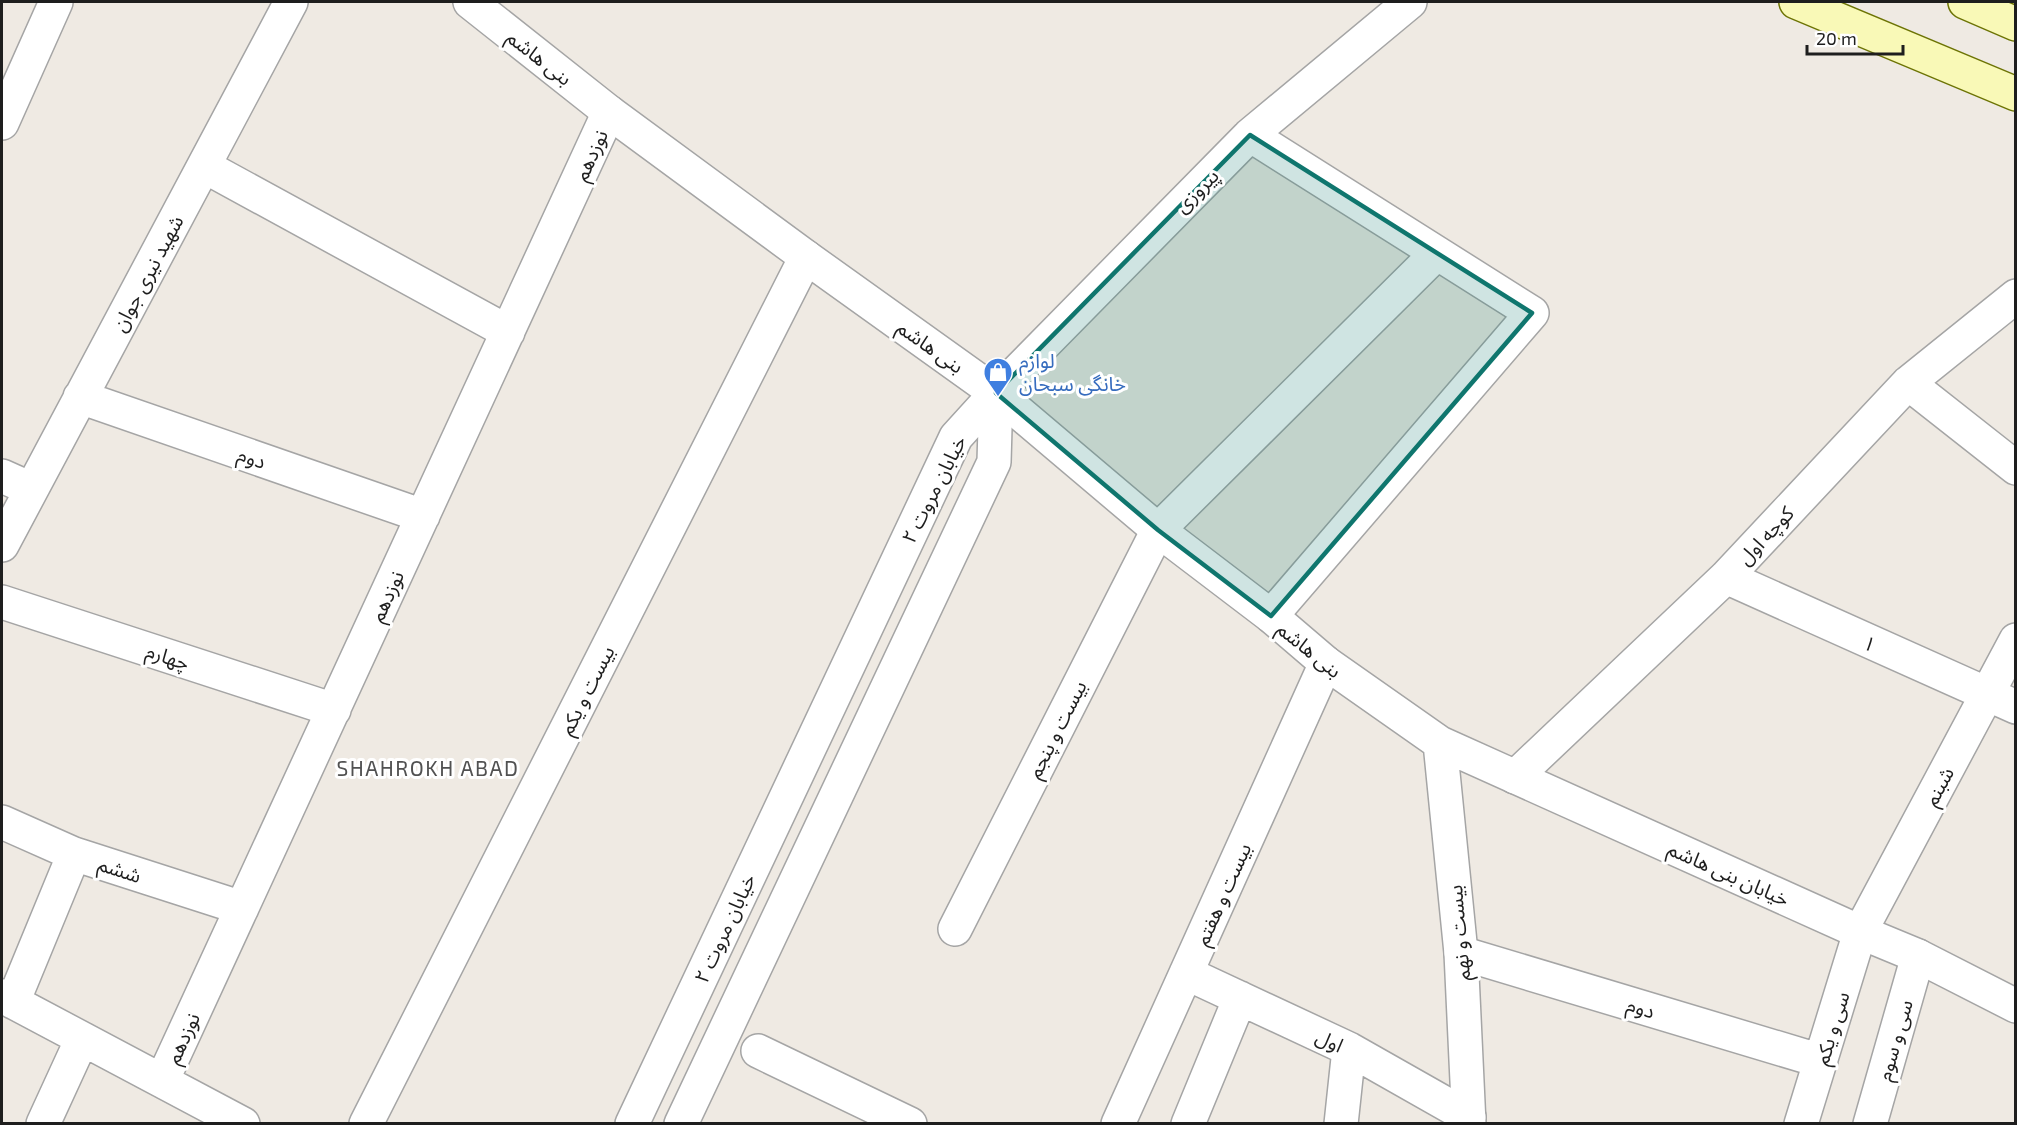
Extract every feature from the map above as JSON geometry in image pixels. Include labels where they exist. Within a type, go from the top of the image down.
[{"type":"main road","points":[[1796,2],[2016,94]]},
{"type":"main road","points":[[1965,2],[2016,24]]},
{"type":"street","points":[[2,123],[56,2]]},
{"type":"street","name":"شهید نیری جوان","points":[[2,544],[291,2]]},
{"type":"street","name":"بنی هاشم","points":[[471,2],[609,112],[996,393],[1158,530],[1270,616],[1326,663],[1440,743]]},
{"type":"street","name":"پیروزی","points":[[996,393],[1250,135],[1410,2]]},
{"type":"street","name":"نوزدهم","points":[[162,1081],[609,112]]},
{"type":"street","points":[[1250,135],[1532,313],[1270,616]]},
{"type":"street","points":[[204,166],[508,332]]},
{"type":"street","name":"بیست و پنجم","points":[[954,929],[1158,530],[1437,253]]},
{"type":"street","name":"بیست و یکم","points":[[366,1124],[806,257]]},
{"type":"street","name":"کوچه اول","points":[[1515,777],[1726,577],[1908,383],[2016,296]]},
{"type":"street","points":[[1908,383],[2016,468]]},
{"type":"street","name":"خیابان مروت ۲","points":[[632,1124],[956,437],[996,393]]},
{"type":"street","name":"خیابان مروت ۲","points":[[681,1124],[994,462],[996,393]]},
{"type":"street","name":"دوم","points":[[80,397],[423,516]]},
{"type":"street","points":[[2,476],[31,489]]},
{"type":"street","name":"۱","points":[[1726,577],[2001,702]]},
{"type":"street","name":"چهارم","points":[[2,602],[334,710]]},
{"type":"street","name":"شبنم","points":[[1860,932],[2001,702],[2016,640]]},
{"type":"street","name":"بیست و هفتم","points":[[1118,1124],[1326,663]]},
{"type":"street","name":"خیابان بنی هاشم","points":[[1440,743],[1918,956],[2016,1006]]},
{"type":"street","name":"بیست و نهم","points":[[1440,743],[1461,953],[1469,1120]]},
{"type":"street","name":"ششم","points":[[2,822],[74,854],[242,908]]},
{"type":"street","points":[[74,854],[7,999],[243,1124]]},
{"type":"street","name":"سی و یکم","points":[[1801,1124],[1860,932]]},
{"type":"street","name":"دوم","points":[[1461,953],[1821,1061]]},
{"type":"street","name":"سی و سوم","points":[[1870,1124],[1918,956]]},
{"type":"street","name":"اول","points":[[1186,973],[1349,1048],[1469,1120]]},
{"type":"street","points":[[1188,1124],[1240,998]]},
{"type":"street","points":[[43,1124],[82,1039]]},
{"type":"street","points":[[1341,1124],[1349,1048]]},
{"type":"street","points":[[758,1051],[910,1124]]},
{"type":"highlighted area","points":[[1250,135],[1532,313],[1271,616],[1158,530],[996,393]]},
{"type":"place","name":"لوازم خانگی سبحان","points":[[998,398]]},
{"type":"district","name":"SHAHROKH ABAD","points":[[428,767]]}]
